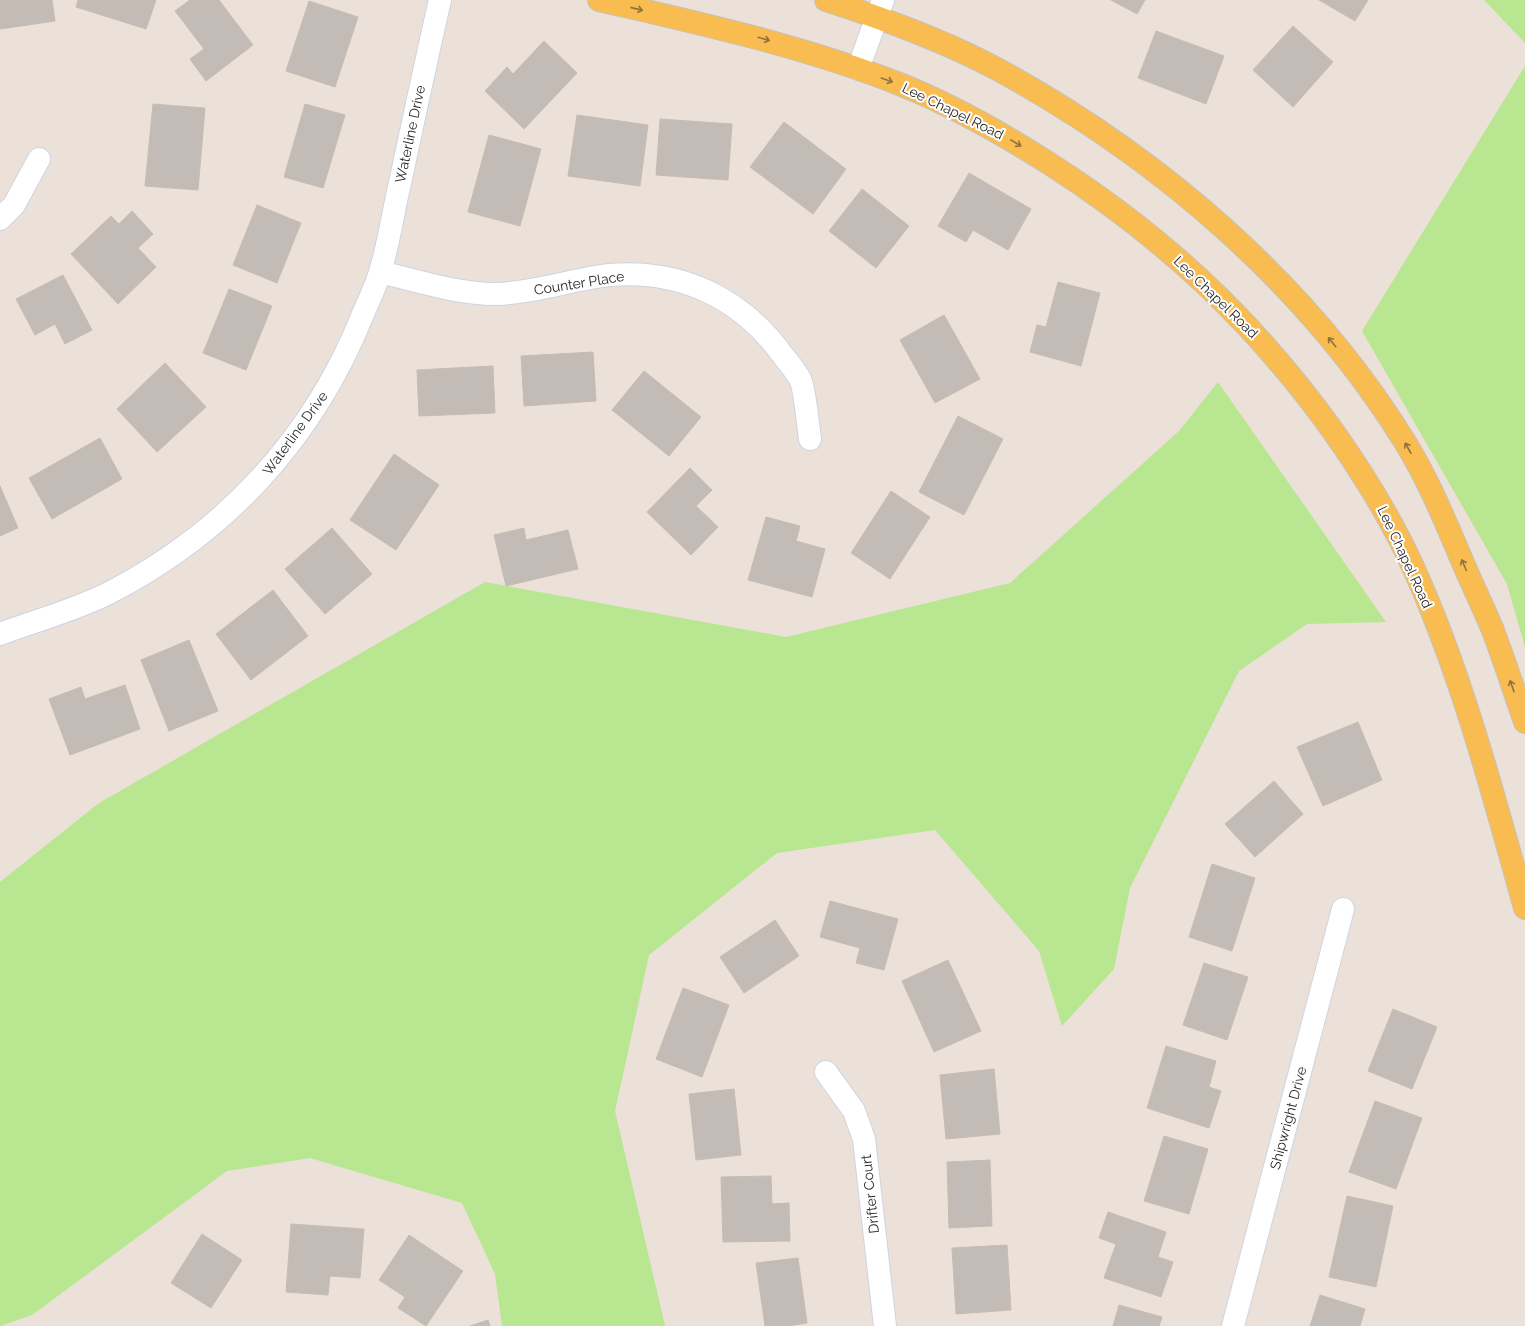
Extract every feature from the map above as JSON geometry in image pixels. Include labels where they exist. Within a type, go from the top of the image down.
[{"type":"main road","name":"Lee Chapel Road","points":[[599,0],[751,35],[804,50],[904,86],[991,128],[1078,182],[1127,217],[1173,255],[1222,299],[1265,345],[1308,397],[1382,504],[1414,569],[1444,645],[1480,751],[1525,908]]},
{"type":"main road","points":[[826,0],[879,8],[949,46],[996,68],[1073,113],[1115,142],[1200,208],[1265,268],[1317,324],[1369,387],[1406,444],[1441,509],[1492,629],[1525,722]]},
{"type":"street","name":"Waterline Drive","points":[[0,634],[62,614],[109,593],[164,561],[215,523],[241,500],[265,475],[310,417],[333,381],[350,347],[380,272],[440,0]]},
{"type":"street","points":[[858,69],[879,8]]},
{"type":"street","points":[[0,220],[14,205],[39,159]]},
{"type":"street","name":"Counter Place","points":[[380,272],[458,291],[496,294],[526,292],[609,275],[652,275],[686,282],[722,298],[739,309],[773,342],[801,381],[810,439]]},
{"type":"street","name":"Shipwright Drive","points":[[1233,1326],[1343,909]]},
{"type":"street","name":"Drifter Court","points":[[826,1072],[854,1111],[864,1139],[884,1326]]},
{"type":"green space","points":[[1484,0],[1525,0],[1525,43]]},
{"type":"green space","points":[[1525,66],[1525,647],[1507,584],[1362,331]]},
{"type":"green space","points":[[1218,382],[1386,622],[1307,624],[1239,671],[1130,888],[1114,969],[1062,1026],[1039,951],[935,830],[777,853],[649,955],[615,1111],[665,1326],[502,1326],[495,1274],[462,1203],[310,1158],[227,1171],[32,1315],[0,1326],[0,882],[99,803],[485,582],[786,637],[1010,583],[1179,431]]},
{"type":"building","points":[[0,0],[52,0],[55,21],[0,29]]},
{"type":"building","points":[[78,0],[156,0],[146,29],[76,7]]},
{"type":"building","points":[[190,0],[219,0],[253,45],[206,81],[190,59],[204,49],[175,11]]},
{"type":"building","points":[[1111,0],[1145,0],[1137,14]]},
{"type":"building","points":[[1319,0],[1368,0],[1355,21]]},
{"type":"building","points":[[309,1],[358,17],[335,87],[286,71]]},
{"type":"building","points":[[1293,26],[1333,62],[1293,107],[1253,70]]},
{"type":"building","points":[[1156,31],[1224,56],[1206,104],[1138,78]]},
{"type":"building","points":[[544,41],[577,73],[524,129],[485,91],[507,67],[513,74]]},
{"type":"building","points":[[153,104],[205,108],[198,190],[145,186]]},
{"type":"building","points":[[305,104],[345,115],[323,188],[284,177]]},
{"type":"building","points":[[577,115],[648,125],[640,186],[568,176]]},
{"type":"building","points":[[660,119],[732,124],[728,180],[656,175]]},
{"type":"building","points":[[784,122],[846,169],[813,214],[750,167]]},
{"type":"building","points":[[489,135],[541,149],[520,226],[468,212]]},
{"type":"building","points":[[969,173],[1031,209],[1008,250],[973,230],[966,242],[938,226]]},
{"type":"building","points":[[862,189],[909,226],[876,268],[829,231]]},
{"type":"building","points":[[257,205],[301,223],[277,283],[233,265]]},
{"type":"building","points":[[132,211],[153,234],[138,248],[156,267],[118,304],[71,254],[111,216],[119,224]]},
{"type":"building","points":[[63,275],[92,330],[65,344],[55,324],[35,335],[16,299]]},
{"type":"building","points":[[1058,282],[1100,293],[1081,366],[1030,352],[1037,325],[1046,327]]},
{"type":"building","points":[[229,289],[272,306],[246,370],[203,353]]},
{"type":"building","points":[[944,315],[980,379],[935,403],[900,340]]},
{"type":"building","points":[[593,352],[596,401],[524,406],[521,356]]},
{"type":"building","points":[[165,363],[206,407],[157,452],[117,409]]},
{"type":"building","points":[[493,366],[495,413],[419,416],[417,370]]},
{"type":"building","points":[[644,371],[701,417],[669,456],[612,410]]},
{"type":"building","points":[[958,416],[1003,439],[964,515],[919,492]]},
{"type":"building","points":[[100,438],[122,479],[52,519],[29,478]]},
{"type":"building","points":[[394,454],[439,485],[396,550],[350,520]]},
{"type":"building","points":[[690,468],[712,490],[696,506],[718,527],[691,555],[647,512]]},
{"type":"building","points":[[0,486],[18,528],[0,536]]},
{"type":"building","points":[[891,491],[930,517],[890,579],[851,553]]},
{"type":"building","points":[[766,517],[800,526],[796,541],[825,549],[812,597],[748,580]]},
{"type":"building","points":[[332,528],[372,574],[325,614],[285,569]]},
{"type":"building","points":[[524,528],[526,540],[568,530],[578,569],[506,586],[494,535]]},
{"type":"building","points":[[273,590],[308,636],[251,680],[216,634]]},
{"type":"building","points":[[189,640],[218,711],[169,731],[141,660]]},
{"type":"building","points":[[125,685],[140,729],[70,755],[49,699],[81,687],[85,699]]},
{"type":"building","points":[[1358,722],[1382,780],[1323,806],[1297,747]]},
{"type":"building","points":[[1274,781],[1303,814],[1255,857],[1225,824]]},
{"type":"building","points":[[1212,864],[1255,878],[1232,951],[1189,937]]},
{"type":"building","points":[[830,901],[898,919],[884,970],[856,963],[860,948],[820,937]]},
{"type":"building","points":[[775,920],[799,956],[744,993],[720,957]]},
{"type":"building","points":[[948,960],[981,1031],[934,1052],[902,981]]},
{"type":"building","points":[[1204,963],[1248,977],[1227,1040],[1183,1025]]},
{"type":"building","points":[[683,988],[729,1005],[702,1077],[656,1059]]},
{"type":"building","points":[[1393,1009],[1437,1027],[1412,1089],[1368,1071]]},
{"type":"building","points":[[1166,1046],[1216,1061],[1209,1087],[1221,1091],[1209,1128],[1147,1108]]},
{"type":"building","points":[[994,1069],[1000,1134],[946,1139],[940,1075]]},
{"type":"building","points":[[734,1089],[741,1155],[696,1160],[689,1094]]},
{"type":"building","points":[[1375,1101],[1422,1118],[1396,1189],[1349,1172]]},
{"type":"building","points":[[1164,1136],[1208,1149],[1189,1214],[1144,1201]]},
{"type":"building","points":[[990,1160],[992,1226],[949,1228],[947,1162]]},
{"type":"building","points":[[771,1176],[772,1204],[789,1203],[790,1241],[723,1242],[721,1177]]},
{"type":"building","points":[[1347,1196],[1393,1206],[1376,1287],[1329,1277]]},
{"type":"building","points":[[1108,1212],[1166,1232],[1158,1257],[1173,1262],[1161,1297],[1104,1278],[1116,1244],[1099,1238]]},
{"type":"building","points":[[291,1224],[364,1229],[360,1278],[330,1276],[328,1295],[286,1292]]},
{"type":"building","points":[[202,1234],[242,1260],[211,1308],[171,1283]]},
{"type":"building","points":[[409,1235],[463,1271],[426,1326],[398,1308],[405,1297],[379,1280]]},
{"type":"building","points":[[1007,1245],[1011,1310],[956,1314],[952,1248]]},
{"type":"building","points":[[798,1258],[807,1323],[788,1326],[765,1326],[756,1263]]},
{"type":"building","points":[[1320,1295],[1365,1309],[1360,1326],[1310,1326]]},
{"type":"building","points":[[1119,1305],[1162,1317],[1159,1326],[1113,1326]]},
{"type":"building","points":[[488,1320],[490,1326],[470,1326]]}]
